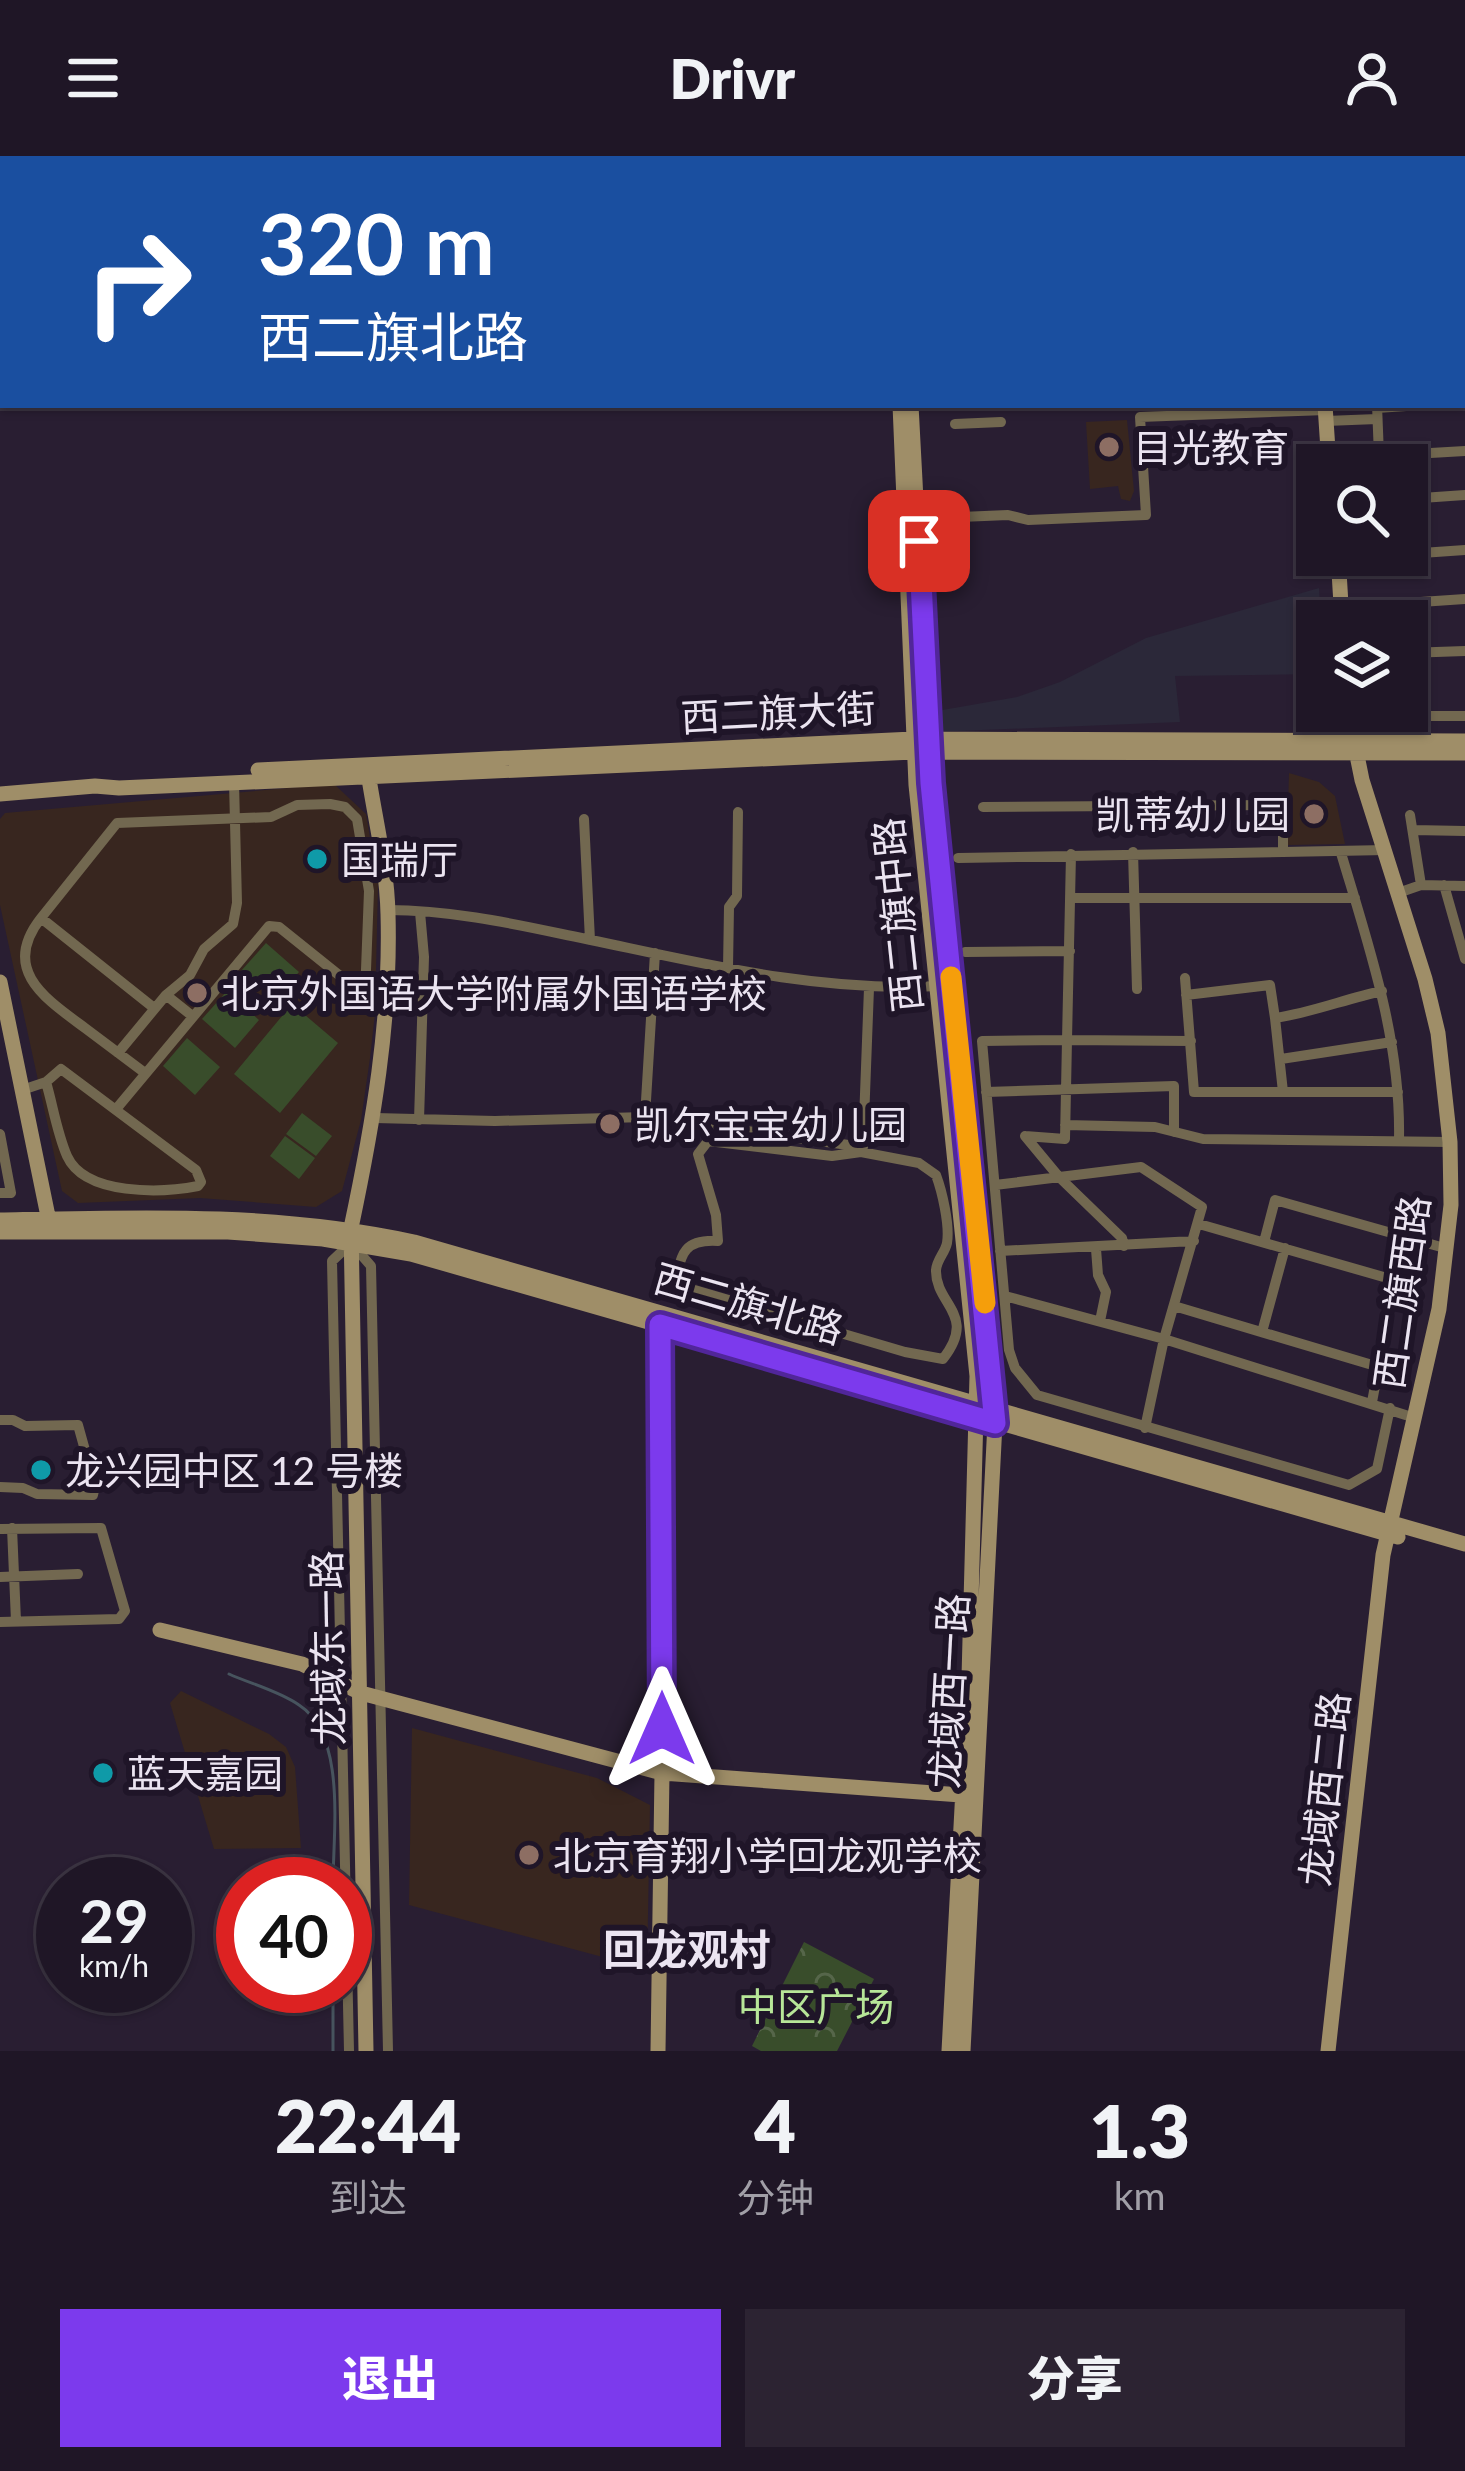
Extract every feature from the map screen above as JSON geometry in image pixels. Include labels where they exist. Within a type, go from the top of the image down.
[{"type":"main road","name":"西二旗中路","points":[[900,408],[937,986],[985,1412]]},
{"type":"main road","name":"西二旗中路","points":[[909,518],[911,408]]},
{"type":"main road","points":[[1326,412],[1328,444]]},
{"type":"main road","name":"西二旗西路","points":[[1351,732],[1438,1033],[1450,1142],[1448,1249],[1389,1529]]},
{"type":"main road","name":"西二旗大街","points":[[1353,747],[1465,741]]},
{"type":"main road","name":"西二旗中路","points":[[921,746],[985,1412]]},
{"type":"main road","name":"西二旗大街","points":[[95,786],[118,778],[921,746],[1353,747],[1465,753]]},
{"type":"main road","name":"西二旗大街","points":[[0,794],[234,782],[368,769]]},
{"type":"main road","name":"龙域东一路","points":[[366,2051],[351,1236],[375,1118],[387,998],[388,910],[368,769]]},
{"type":"main road","points":[[0,982],[50,1225]]},
{"type":"main road","name":"西二旗北路","points":[[0,1232],[50,1225],[226,1218],[414,1242],[1465,1554]]},
{"type":"main road","name":"西二旗北路","points":[[0,1220],[50,1225]]},
{"type":"main road","name":"西二旗北路","points":[[351,1236],[985,1412]]},
{"type":"main road","points":[[658,2051],[660,1325]]},
{"type":"main road","name":"龙域西一路","points":[[949,2051],[985,1412]]},
{"type":"main road","name":"龙域西一路","points":[[963,2051],[985,1412]]},
{"type":"main road","name":"西二旗北路","points":[[1389,1529],[1465,1544]]},
{"type":"main road","name":"龙域西二路","points":[[1328,2051],[1389,1529]]},
{"type":"main road","points":[[160,1630],[302,1664],[361,1693],[662,1774],[961,1795]]},
{"type":"street","points":[[909,518],[1146,515],[1140,417],[1377,411],[1379,444]]},
{"type":"street","points":[[955,424],[1001,422]]},
{"type":"street","points":[[1428,455],[1465,451]]},
{"type":"street","points":[[1428,498],[1465,495]]},
{"type":"street","points":[[1428,553],[1465,550]]},
{"type":"street","points":[[1428,601],[1465,599]]},
{"type":"street","points":[[1428,652],[1465,651]]},
{"type":"street","points":[[1428,716],[1465,716]]},
{"type":"street","points":[[118,1053],[166,995],[188,978],[204,949],[233,924],[237,902],[234,782]]},
{"type":"street","points":[[983,807],[1283,805],[1283,852]]},
{"type":"street","points":[[145,1073],[38,993],[25,957],[27,939],[41,918],[117,823],[272,817],[297,806],[345,807],[355,814],[369,891],[365,996]]},
{"type":"street","points":[[728,968],[729,907],[737,896],[738,812]]},
{"type":"street","points":[[1410,815],[1420,885]]},
{"type":"street","points":[[584,819],[590,940]]},
{"type":"street","points":[[1412,830],[1465,831]]},
{"type":"street","points":[[958,858],[1386,850]]},
{"type":"street","points":[[1133,853],[1137,989]]},
{"type":"street","points":[[1340,853],[1382,991],[1398,1092],[1399,1140]]},
{"type":"street","points":[[1071,854],[1065,1139],[1024,1136],[1122,1238],[1124,1246]]},
{"type":"street","points":[[1398,893],[1420,885],[1465,886]]},
{"type":"street","points":[[1444,886],[1465,959]]},
{"type":"street","points":[[1071,898],[1355,898]]},
{"type":"street","points":[[388,910],[513,924],[728,968],[868,988],[937,986]]},
{"type":"street","points":[[419,1120],[424,957],[420,912]]},
{"type":"street","points":[[41,918],[154,1008]]},
{"type":"street","points":[[233,924],[253,940]]},
{"type":"street","points":[[117,1108],[266,926],[279,927],[365,996],[387,998]]},
{"type":"street","points":[[965,952],[1070,951]]},
{"type":"street","points":[[645,1117],[655,953]]},
{"type":"street","points":[[199,959],[221,978]]},
{"type":"street","points":[[1185,979],[1194,1092],[1398,1092]]},
{"type":"street","points":[[1186,995],[1270,985],[1282,1092]]},
{"type":"street","points":[[375,1118],[645,1117],[863,1147],[868,988]]},
{"type":"street","points":[[1275,1018],[1382,991]]},
{"type":"street","points":[[166,995],[191,1015]]},
{"type":"street","points":[[1191,1041],[982,1041],[1012,1363],[1037,1395],[1349,1485],[1377,1469],[1390,1408]]},
{"type":"street","points":[[1281,1059],[1392,1042]]},
{"type":"street","points":[[22,1090],[46,1082],[62,1069],[196,1170],[201,1182],[198,1186],[108,1188],[85,1175],[68,1156],[46,1082]]},
{"type":"street","points":[[986,1092],[1174,1086],[1174,1132]]},
{"type":"street","points":[[1065,1125],[1155,1127],[1203,1139],[1450,1142]]},
{"type":"street","points":[[0,1134],[11,1193],[0,1192]]},
{"type":"street","points":[[708,1141],[832,1156],[861,1152],[925,1166],[939,1179],[947,1242],[938,1260],[939,1286],[952,1304],[955,1321],[955,1343],[943,1359],[681,1286],[676,1282],[686,1246],[718,1241],[716,1215],[698,1154],[708,1141]]},
{"type":"street","points":[[995,1185],[1141,1167],[1202,1207],[1164,1339],[1145,1428]]},
{"type":"street","points":[[1264,1242],[1275,1200],[1448,1249]]},
{"type":"street","points":[[1198,1224],[1394,1280]]},
{"type":"street","points":[[349,2051],[332,1261],[351,1236],[371,1266],[388,2051]]},
{"type":"street","points":[[1372,1402],[1403,1237]]},
{"type":"street","points":[[1000,1251],[1194,1240]]},
{"type":"street","points":[[1262,1332],[1285,1248]]},
{"type":"street","points":[[1096,1249],[1098,1275],[1106,1292],[1100,1321]]},
{"type":"street","points":[[939,1286],[968,1285]]},
{"type":"street","points":[[1005,1296],[1164,1339],[1415,1418]]},
{"type":"street","points":[[1174,1306],[1378,1367]]},
{"type":"street","points":[[0,1420],[25,1426],[78,1425],[94,1486],[93,1495],[37,1494],[0,1487]]},
{"type":"street","points":[[0,1622],[119,1619],[125,1611],[101,1528],[6,1528],[16,1621]]},
{"type":"street","points":[[0,1577],[78,1574]]},
{"type":"shaded area","name":"目光教育","points":[[1127,420],[1134,491],[1130,501],[1121,499],[1118,486],[1090,489],[1086,422]]},
{"type":"shaded area","points":[[1319,588],[1320,600],[1296,600],[1296,674],[1175,676],[1180,722],[934,732],[931,712],[1017,697],[1060,682],[1146,638]]},
{"type":"shaded area","name":"凯蒂幼儿园","points":[[1289,773],[1319,782],[1335,796],[1345,844],[1287,845]]},
{"type":"shaded area","name":"北京外国语大学附属外国语学校","points":[[334,784],[366,814],[378,884],[370,1058],[361,1120],[342,1191],[316,1207],[200,1198],[78,1203],[62,1191],[0,905],[0,819],[5,813]]},
{"type":"shaded area","points":[[181,1691],[286,1747],[295,1767],[301,1848],[214,1849],[170,1703]]},
{"type":"shaded area","name":"北京育翔小学回龙观学校","points":[[412,1728],[597,1778],[650,1805],[647,1969],[409,1905]]},
{"type":"green space","points":[[266,943],[299,972],[274,1000],[241,971]]},
{"type":"green space","points":[[227,991],[259,1020],[235,1048],[202,1019]]},
{"type":"green space","points":[[292,1004],[338,1043],[280,1113],[234,1074]]},
{"type":"green space","points":[[187,1038],[220,1067],[195,1095],[163,1066]]},
{"type":"green space","points":[[302,1113],[332,1136],[316,1156],[286,1134]]},
{"type":"green space","points":[[285,1136],[315,1158],[299,1179],[270,1156]]},
{"type":"green space","name":"中区广场","points":[[804,1942],[874,1979],[837,2051],[761,2051],[752,2046]]},
{"type":"waterway","points":[[229,1674],[299,1705],[325,1739],[334,1787],[334,1857]]},
{"type":"waterway","points":[[333,2013],[333,2051]]},
{"type":"slow traffic","points":[[951,977],[985,1303]]},
{"type":"place","name":"目光教育","points":[[1109,447]]},
{"type":"place","name":"凯蒂幼儿园","points":[[1314,814]]},
{"type":"place","name":"国瑞厅","points":[[317,859]]},
{"type":"place","name":"北京外国语大学附属外国语学校","points":[[197,993]]},
{"type":"place","name":"凯尔宝宝幼儿园","points":[[610,1124]]},
{"type":"place","name":"龙兴园中区 12 号楼","points":[[41,1470]]},
{"type":"place","name":"蓝天嘉园","points":[[103,1773]]},
{"type":"place","name":"北京育翔小学回龙观学校","points":[[529,1855]]},
{"type":"district","name":"回龙观村","points":[[687,1949]]},
{"type":"route","points":[[662,1729],[660,1325],[995,1423],[926,725],[919,541]]}]
